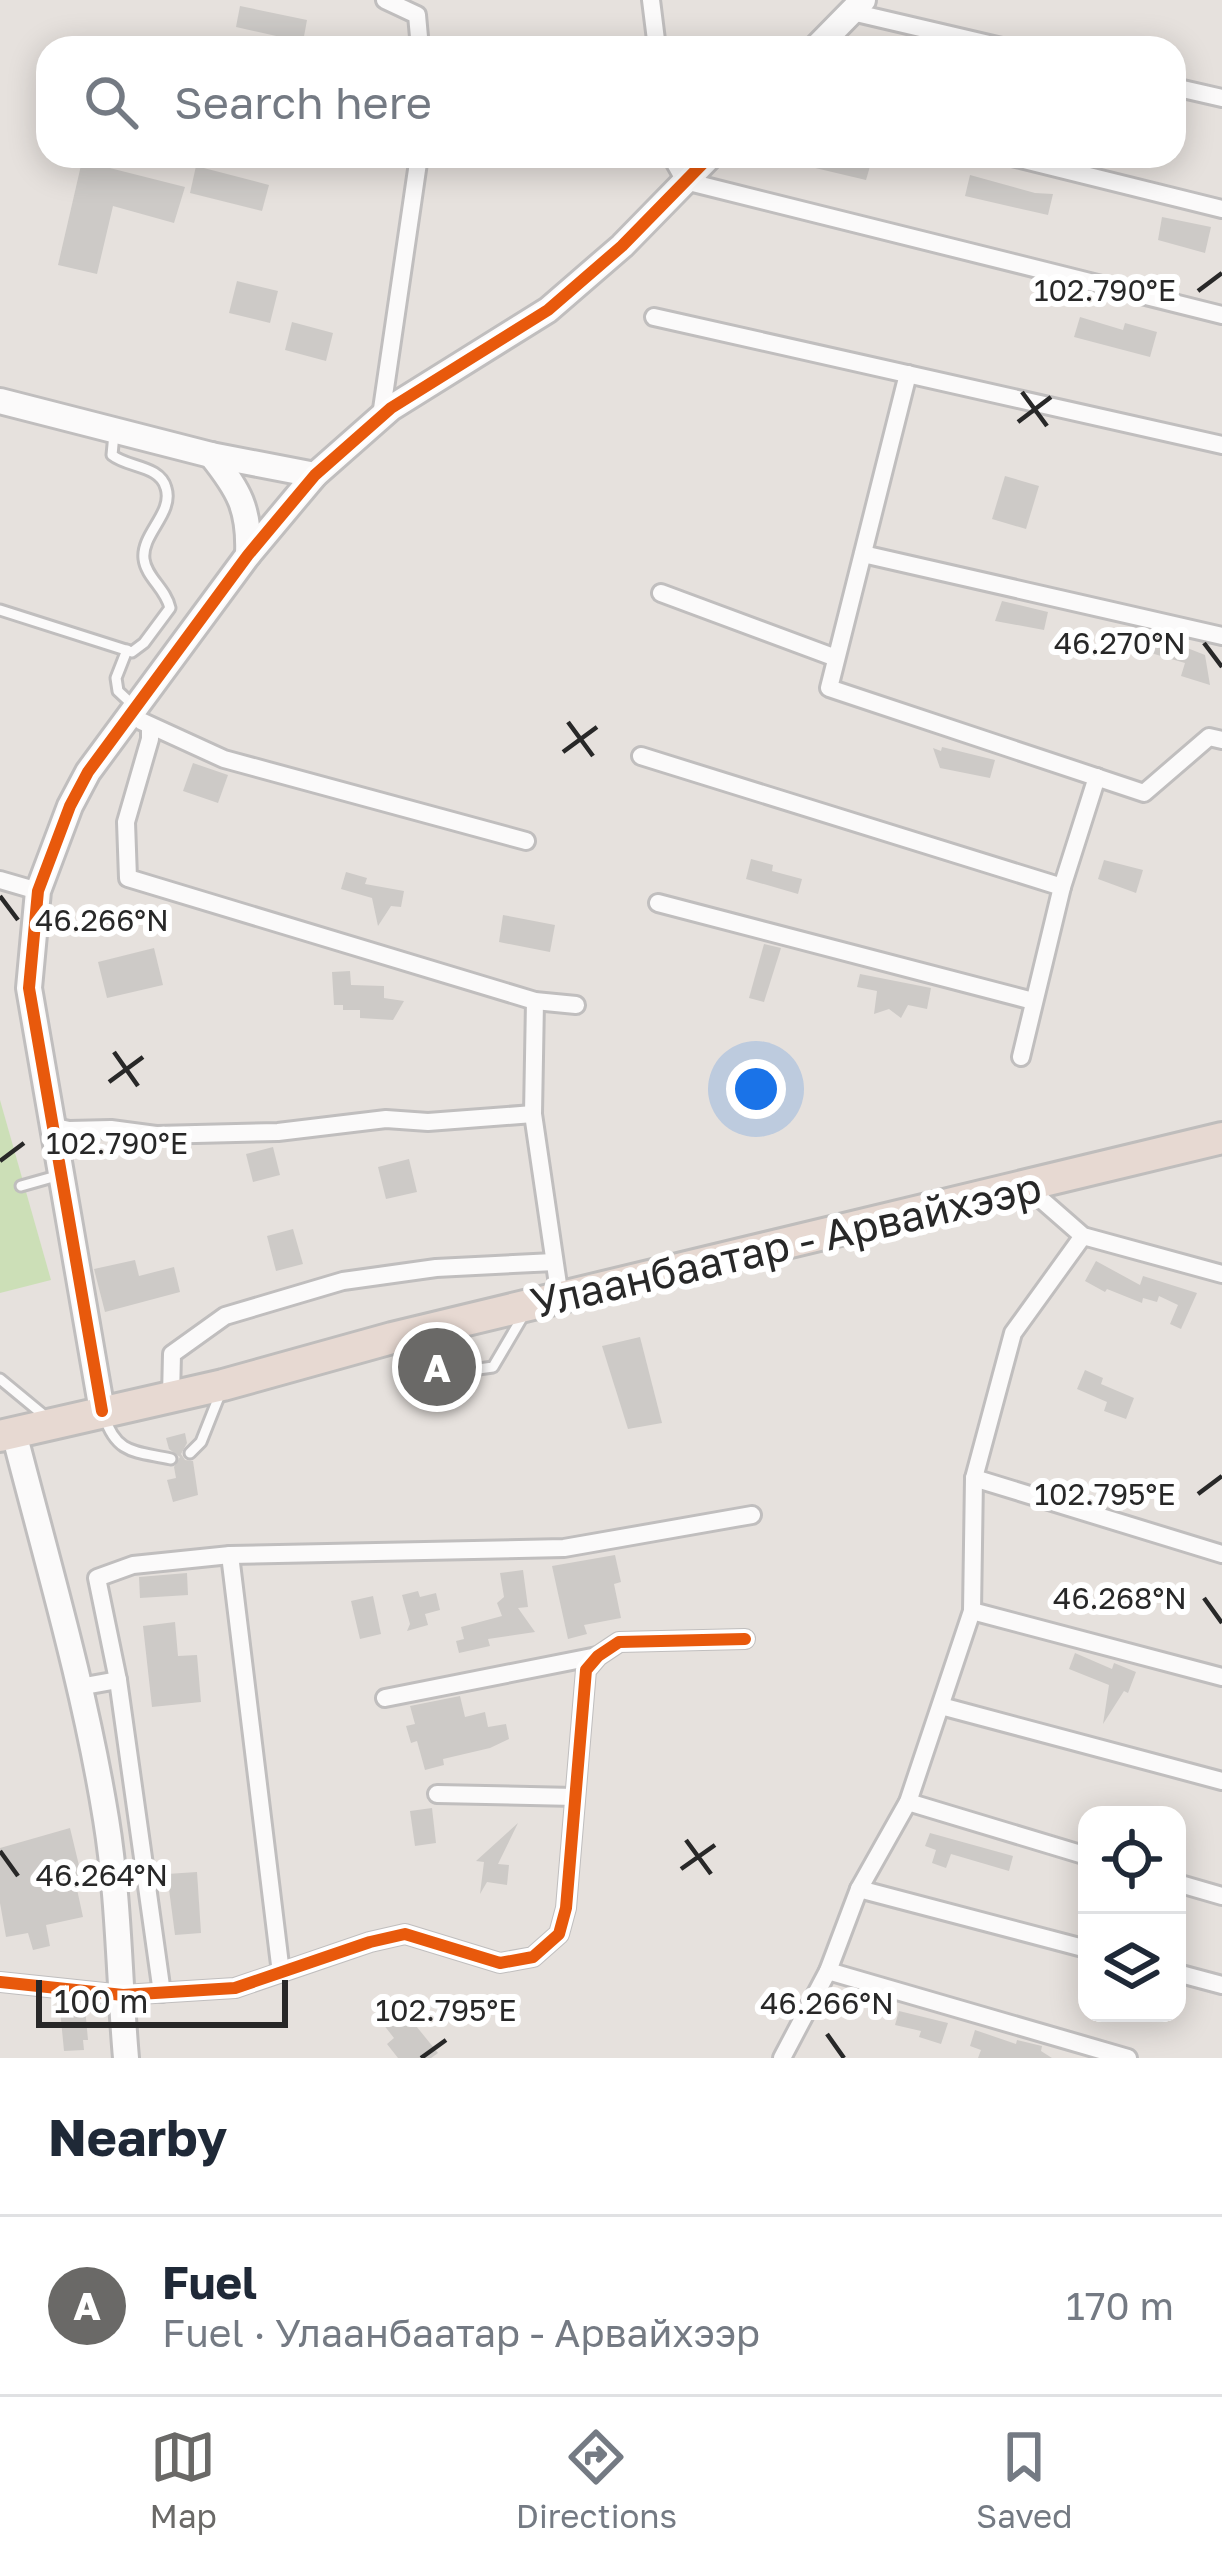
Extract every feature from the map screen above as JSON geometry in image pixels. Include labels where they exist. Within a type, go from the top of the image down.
[{"type":"highway","name":"Улаанбаатар - Арвайхээр","points":[[7,1435],[1222,1138]]},
{"type":"street","points":[[385,0],[417,14],[419,36]]},
{"type":"street","points":[[651,0],[656,36]]},
{"type":"street","points":[[828,36],[858,6],[964,36]]},
{"type":"street","points":[[1186,90],[1222,98]]},
{"type":"street","points":[[381,416],[417,168]]},
{"type":"street","points":[[678,168],[685,181],[1222,315]]},
{"type":"street","points":[[102,1411],[29,988],[38,891],[70,806],[88,772],[138,716],[248,554],[315,475],[381,416],[548,310],[622,246],[698,168]]},
{"type":"street","points":[[1057,168],[1222,209]]},
{"type":"street","points":[[654,317],[1222,445]]},
{"type":"street","points":[[908,374],[829,688],[1144,793],[1209,737],[1222,740]]},
{"type":"street","points":[[0,401],[211,455],[315,475]]},
{"type":"street","points":[[211,455],[242,499],[250,523],[248,554]]},
{"type":"street","points":[[862,554],[1222,636]]},
{"type":"street","points":[[662,592],[836,658]]},
{"type":"street","points":[[138,716],[224,759],[526,841]]},
{"type":"street","points":[[138,716],[150,739],[126,822],[128,878],[535,1001],[576,1005]]},
{"type":"street","points":[[641,756],[1062,886]]},
{"type":"street","points":[[1021,1057],[1062,886],[1097,777]]},
{"type":"street","points":[[0,880],[38,891]]},
{"type":"street","points":[[658,903],[1034,1000]]},
{"type":"street","points":[[535,1001],[533,1114],[554,1262],[544,1302]]},
{"type":"street","points":[[51,1126],[156,1135],[258,1133],[386,1119],[428,1122],[533,1114]]},
{"type":"street","points":[[1027,1187],[1083,1236],[1222,1274]]},
{"type":"street","points":[[786,2057],[828,1971],[859,1889],[908,1802],[972,1611],[974,1478],[1012,1333],[1083,1236]]},
{"type":"street","points":[[171,1396],[172,1354],[225,1316],[344,1281],[436,1268],[554,1262]]},
{"type":"street","points":[[7,1435],[79,1687],[114,1872],[126,2058]]},
{"type":"street","points":[[974,1478],[1222,1554]]},
{"type":"street","points":[[162,1993],[118,1680],[98,1578],[133,1565],[230,1555],[564,1548],[752,1515]]},
{"type":"street","points":[[230,1555],[281,1972]]},
{"type":"street","points":[[972,1611],[1222,1677]]},
{"type":"street","points":[[0,1982],[123,1995],[236,1988],[405,1934],[500,1963],[533,1957],[559,1934],[566,1908],[586,1670],[619,1642],[745,1639]]},
{"type":"street","points":[[385,1698],[598,1656]]},
{"type":"street","points":[[79,1687],[118,1680]]},
{"type":"street","points":[[941,1706],[1222,1781]]},
{"type":"street","points":[[437,1794],[575,1797]]},
{"type":"street","points":[[908,1802],[1078,1853]]},
{"type":"street","points":[[1186,1886],[1222,1897]]},
{"type":"street","points":[[859,1889],[1078,1947]]},
{"type":"street","points":[[828,1971],[1128,2058]]},
{"type":"street","points":[[1186,1975],[1222,1985]]},
{"type":"lane","points":[[0,610],[132,652],[170,608],[167,595],[144,563],[143,552],[168,499],[165,483],[158,474],[112,455],[115,430]]},
{"type":"lane","points":[[127,650],[116,678],[118,692],[138,716]]},
{"type":"lane","points":[[21,1186],[60,1175]]},
{"type":"lane","points":[[392,1338],[435,1375],[493,1366],[544,1302]]},
{"type":"lane","points":[[0,1379],[56,1424]]},
{"type":"lane","points":[[190,1453],[201,1442],[223,1385]]},
{"type":"lane","points":[[102,1411],[111,1436],[124,1449],[171,1459]]},
{"type":"green space","points":[[0,1100],[51,1280],[0,1293]]},
{"type":"building","points":[[240,6],[307,20],[304,36],[276,36],[236,27]]},
{"type":"building","points":[[80,168],[110,168],[185,187],[174,223],[113,206],[97,274],[58,265]]},
{"type":"building","points":[[196,168],[269,185],[262,211],[190,193]]},
{"type":"building","points":[[815,168],[870,168],[866,180]]},
{"type":"building","points":[[970,175],[1053,194],[1048,215],[965,196]]},
{"type":"building","points":[[1162,217],[1211,227],[1205,253],[1158,240]]},
{"type":"building","points":[[237,281],[278,291],[270,323],[229,313]]},
{"type":"building","points":[[1080,317],[1123,330],[1125,323],[1157,332],[1150,357],[1074,337]]},
{"type":"building","points":[[292,322],[333,333],[326,361],[285,350]]},
{"type":"building","points":[[1005,476],[1039,486],[1026,529],[992,519]]},
{"type":"building","points":[[1002,601],[1048,612],[1044,630],[995,621]]},
{"type":"building","points":[[1149,633],[1205,655],[1210,685],[1181,676],[1185,663],[1144,651]]},
{"type":"building","points":[[942,747],[995,760],[990,778],[940,768],[933,748],[941,751]]},
{"type":"building","points":[[193,763],[228,775],[218,803],[183,791]]},
{"type":"building","points":[[751,859],[802,879],[798,894],[746,879]]},
{"type":"building","points":[[1104,860],[1143,870],[1136,893],[1098,879]]},
{"type":"building","points":[[346,872],[367,878],[365,884],[404,891],[401,907],[391,906],[378,926],[372,898],[341,889]]},
{"type":"building","points":[[503,915],[555,925],[550,952],[499,942]]},
{"type":"building","points":[[764,944],[781,948],[764,1002],[749,998]]},
{"type":"building","points":[[154,948],[163,985],[107,998],[98,962]]},
{"type":"building","points":[[350,971],[351,985],[384,986],[384,998],[404,1001],[393,1020],[360,1018],[360,1010],[334,1005],[332,972]]},
{"type":"building","points":[[860,974],[931,988],[927,1009],[908,1005],[901,1018],[889,1009],[874,1014],[877,991],[857,987]]},
{"type":"building","points":[[273,1147],[280,1175],[253,1182],[246,1154]]},
{"type":"building","points":[[409,1159],[417,1192],[386,1199],[378,1167]]},
{"type":"building","points":[[293,1229],[303,1264],[276,1271],[267,1236]]},
{"type":"building","points":[[135,1260],[139,1276],[174,1267],[180,1292],[105,1312],[94,1269]]},
{"type":"building","points":[[1096,1261],[1140,1285],[1143,1276],[1197,1293],[1181,1329],[1170,1324],[1178,1305],[1159,1296],[1157,1302],[1143,1298],[1142,1303],[1085,1281]]},
{"type":"building","points":[[640,1337],[662,1423],[628,1429],[602,1346]]},
{"type":"building","points":[[1085,1370],[1103,1378],[1101,1384],[1134,1398],[1126,1419],[1104,1411],[1107,1402],[1077,1389]]},
{"type":"building","points":[[185,1433],[187,1443],[181,1454],[193,1461],[198,1495],[173,1502],[167,1480],[176,1478],[174,1467],[180,1457],[169,1449],[166,1438]]},
{"type":"building","points":[[615,1555],[621,1582],[614,1584],[621,1618],[584,1625],[587,1634],[568,1639],[552,1566]]},
{"type":"building","points":[[523,1570],[528,1607],[518,1608],[535,1632],[488,1639],[490,1646],[459,1653],[456,1641],[464,1639],[461,1627],[502,1616],[497,1603],[504,1597],[500,1573]]},
{"type":"building","points":[[187,1573],[188,1595],[140,1598],[139,1577]]},
{"type":"building","points":[[418,1591],[420,1597],[436,1593],[440,1610],[425,1614],[428,1625],[407,1631],[410,1624],[402,1595]]},
{"type":"building","points":[[373,1596],[381,1634],[360,1639],[351,1601]]},
{"type":"building","points":[[175,1622],[178,1656],[197,1655],[201,1702],[152,1707],[143,1626]]},
{"type":"building","points":[[1075,1653],[1112,1669],[1114,1663],[1136,1672],[1128,1693],[1124,1691],[1103,1724],[1109,1685],[1069,1669]]},
{"type":"building","points":[[460,1696],[465,1717],[485,1712],[488,1727],[506,1724],[509,1739],[443,1759],[444,1765],[425,1770],[417,1741],[411,1743],[406,1726],[415,1724],[410,1706]]},
{"type":"building","points":[[432,1808],[436,1843],[415,1846],[410,1811]]},
{"type":"building","points":[[518,1823],[498,1864],[509,1865],[507,1885],[487,1882],[480,1894],[484,1862],[476,1861]]},
{"type":"building","points":[[70,1828],[82,1878],[75,1880],[83,1917],[46,1925],[50,1946],[33,1950],[28,1933],[6,1937],[0,1903],[0,1848]]},
{"type":"building","points":[[930,1833],[1013,1856],[1009,1871],[951,1854],[946,1868],[932,1863],[936,1850],[925,1846]]},
{"type":"building","points":[[197,1872],[201,1933],[175,1935],[167,1874]]},
{"type":"building","points":[[399,2005],[438,2053],[431,2058],[398,2058],[387,2044],[394,2038],[376,2015]]},
{"type":"building","points":[[85,2007],[88,2040],[83,2040],[84,2050],[64,2051],[60,2009]]},
{"type":"building","points":[[899,2011],[948,2023],[941,2044],[919,2037],[921,2031],[895,2025]]},
{"type":"building","points":[[975,2030],[1016,2044],[1017,2040],[1042,2046],[1041,2051],[1052,2058],[978,2058],[981,2050],[970,2046]]},
{"type":"cycle path","points":[[102,1411],[29,988],[38,891],[70,806],[88,772],[248,555],[315,475],[391,408],[548,310],[622,246],[698,168]]},
{"type":"cycle path","points":[[0,1982],[123,1995],[235,1988],[405,1934],[500,1963],[533,1957],[559,1934],[566,1908],[586,1670],[619,1642],[745,1639]]},
{"type":"place","name":"Fuel","points":[[437,1367]]}]
